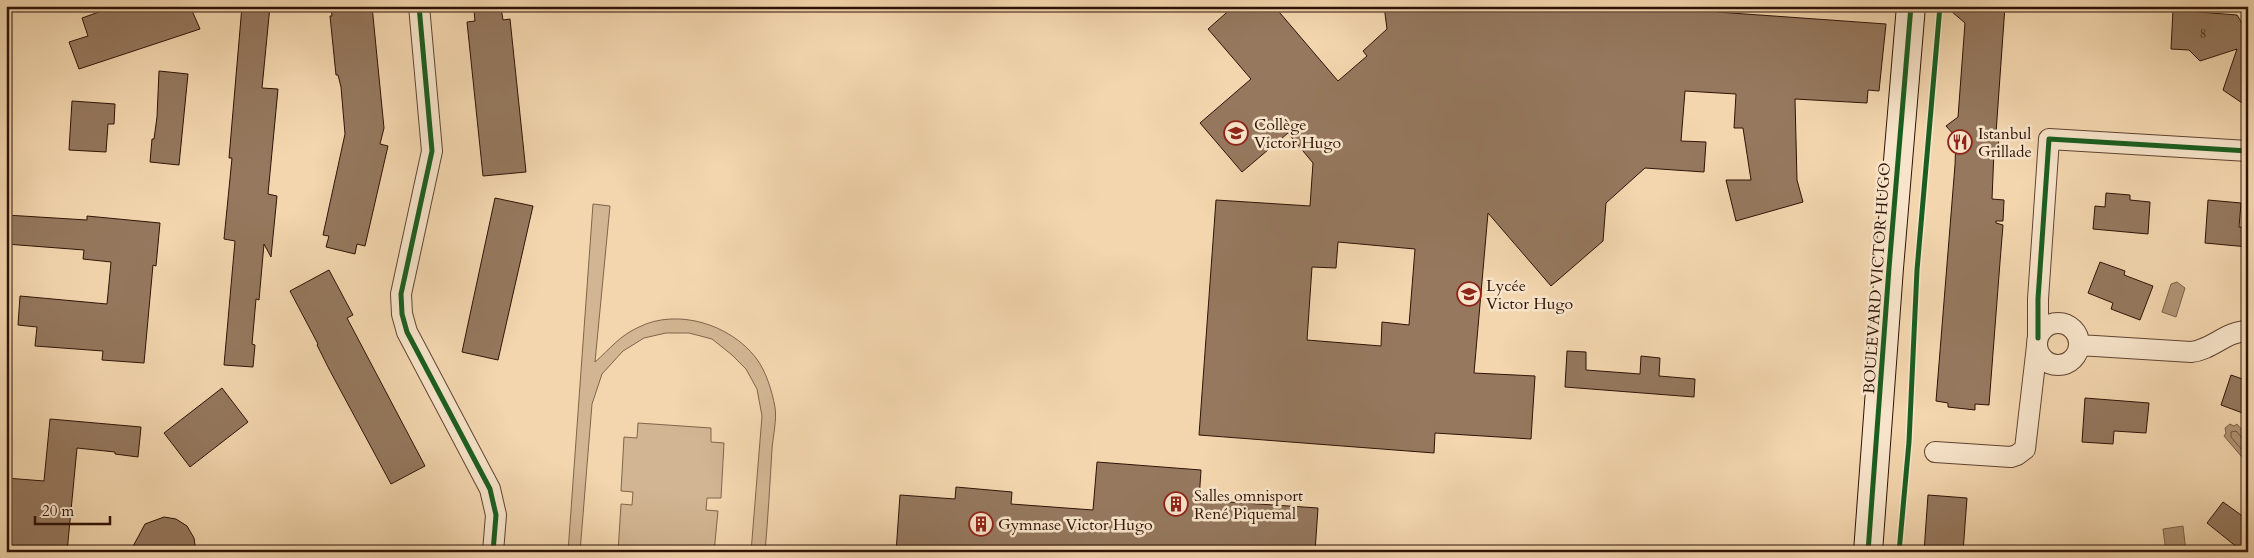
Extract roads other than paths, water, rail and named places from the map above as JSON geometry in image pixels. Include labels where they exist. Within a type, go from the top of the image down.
[{"type":"street","points":[[419,6],[432,151],[401,294],[402,314],[407,332],[490,489],[496,515],[493,552]]},
{"type":"street","name":"BOULEVARD VICTOR HUGO","points":[[1868,552],[1888,268],[1911,6]]},
{"type":"street","points":[[1934,452],[2011,457],[2025,449],[2038,342],[2038,299],[2049,139],[2248,151]]},
{"type":"street","points":[[2064,323],[2077,333],[2079,345],[2075,356],[2069,362],[2052,364],[2040,354],[2038,342],[2048,325],[2064,323]]},
{"type":"street","points":[[2079,345],[2191,352],[2207,348],[2234,332],[2248,331]]},
{"type":"water","points":[[2177,282],[2185,288],[2176,317],[2162,312],[2171,284]]},
{"type":"water","points":[[2230,424],[2234,426],[2237,424],[2248,437],[2247,463],[2224,436],[2226,433],[2225,428]]},
{"type":"water","points":[[2183,526],[2186,552],[2166,552],[2163,529]]},
{"type":"place","name":"Collège Victor Hugo","points":[[1236,133]]},
{"type":"place","name":"Istanbul Grillade","points":[[1960,142]]},
{"type":"place","name":"Lycée Victor Hugo","points":[[1469,294]]},
{"type":"place","name":"Salles omnisport René Piquemal","points":[[1176,504]]},
{"type":"place","name":"Gymnase Victor Hugo","points":[[981,524]]}]
